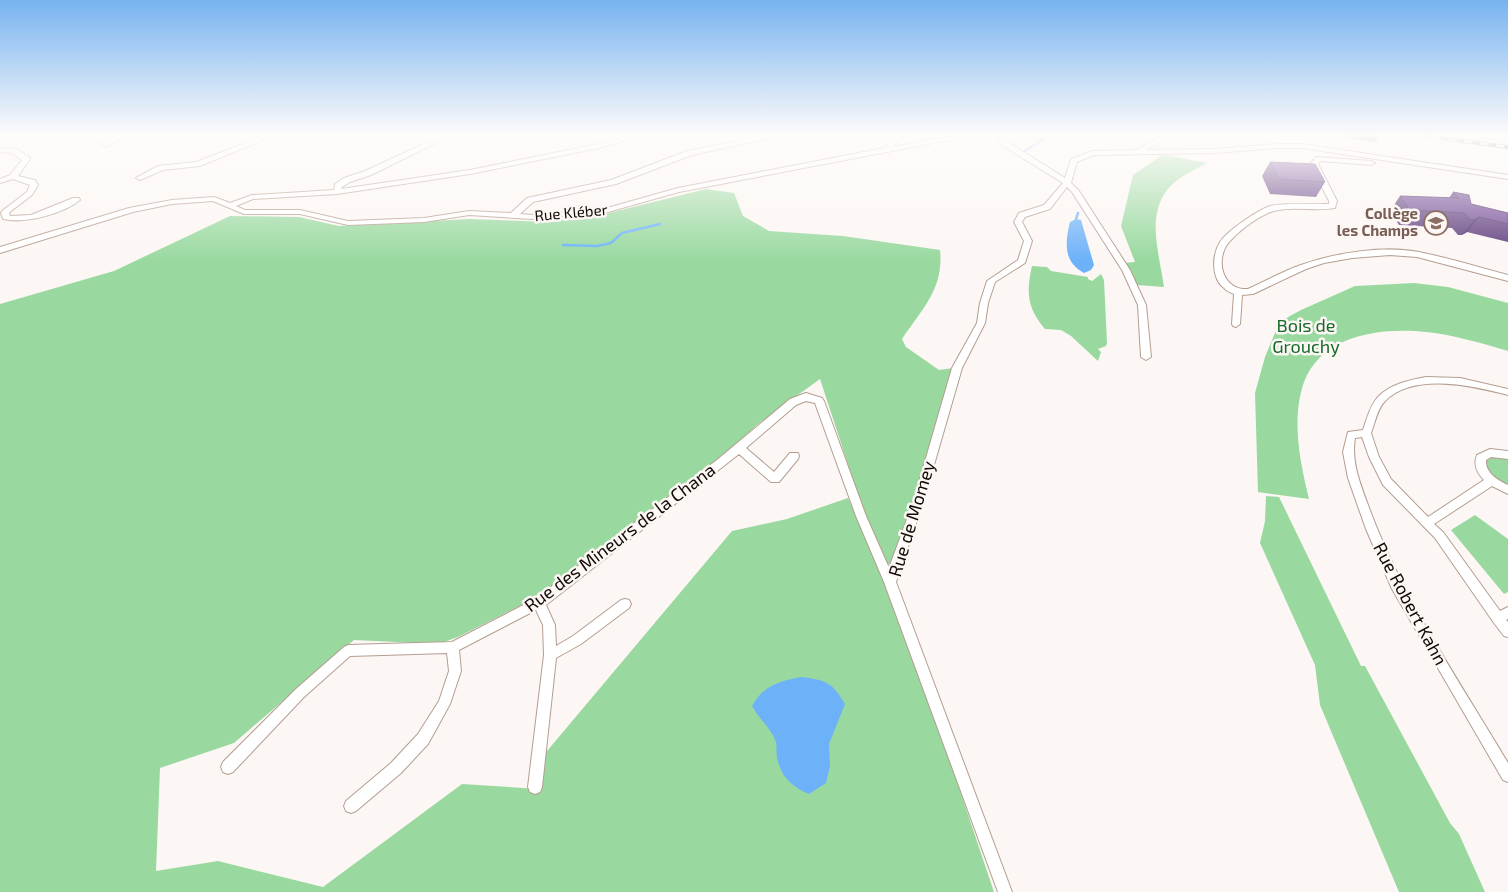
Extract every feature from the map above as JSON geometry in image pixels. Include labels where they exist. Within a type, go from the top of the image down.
[{"type":"street","points":[[0,181],[13,177],[32,182],[34,185],[29,194],[5,213],[6,217],[10,219],[24,219],[76,200]]},
{"type":"street","points":[[337,192],[338,186],[347,180],[359,177]]},
{"type":"street","points":[[232,206],[252,197],[337,192],[439,177]]},
{"type":"street","points":[[513,216],[530,200],[613,182],[627,177]]},
{"type":"street","name":"Rue Kléber","points":[[0,250],[132,210],[172,202],[214,199],[244,212],[300,212],[348,223],[424,220],[469,213],[532,217],[608,210],[678,190],[745,177]]},
{"type":"street","points":[[1058,177],[1067,182],[1075,191],[1126,270],[1142,305],[1146,357]]},
{"type":"street","points":[[1067,182],[1069,177]]},
{"type":"street","points":[[1320,177],[1333,201],[1332,206],[1273,208],[1261,213],[1224,242],[1218,257],[1220,278],[1226,286],[1238,292],[1250,292],[1303,267],[1322,261],[1367,253],[1417,254],[1508,278]]},
{"type":"street","name":"Rue de Momey","points":[[1005,892],[890,582],[918,503],[957,368],[981,324],[984,302],[991,281],[1022,260],[1028,241],[1018,222],[1022,215],[1047,207],[1067,182]]},
{"type":"street","points":[[1236,324],[1238,292]]},
{"type":"street","points":[[1508,392],[1468,382],[1432,380],[1402,387],[1381,398],[1366,433],[1374,457],[1387,482],[1439,535],[1503,616],[1508,632]]},
{"type":"street","name":"Rue des Mineurs de la Chana","points":[[228,767],[300,693],[348,651],[453,647],[539,602],[721,463],[793,402],[806,397],[819,401],[861,516],[890,582]]},
{"type":"street","name":"Rue Robert Kahn","points":[[1366,433],[1351,435],[1348,452],[1353,478],[1371,529],[1398,589],[1508,775]]},
{"type":"street","points":[[738,447],[775,478],[794,456]]},
{"type":"street","points":[[1508,455],[1490,453],[1481,458],[1481,468],[1491,481],[1508,490]]},
{"type":"street","points":[[1427,523],[1491,481]]},
{"type":"street","points":[[535,786],[550,655],[549,625],[539,602]]},
{"type":"street","points":[[550,655],[577,640],[625,604]]},
{"type":"street","points":[[351,806],[396,768],[423,739],[444,704],[455,672],[453,647]]},
{"type":"green space","points":[[1133,177],[1183,177],[1166,192],[1156,217],[1157,245],[1164,287],[1136,285],[1124,263],[1135,262],[1121,226]]},
{"type":"green space","points":[[706,189],[734,193],[743,216],[769,231],[843,236],[940,250],[939,276],[935,287],[924,308],[902,339],[906,347],[939,370],[953,368],[912,512],[896,556],[887,567],[877,553],[820,379],[758,424],[708,470],[541,595],[458,637],[438,644],[354,640],[234,743],[160,768],[156,871],[218,861],[323,887],[462,784],[539,789],[542,757],[732,531],[787,519],[848,498],[890,582],[994,892],[0,892],[0,304],[114,271],[230,216],[299,217],[339,226],[469,219],[551,222],[609,213]]},
{"type":"green space","points":[[1032,266],[1047,267],[1051,271],[1088,277],[1092,281],[1101,274],[1104,280],[1107,343],[1106,346],[1098,349],[1101,352],[1098,361],[1071,336],[1061,330],[1045,329],[1039,321],[1031,307],[1029,292]]},
{"type":"green space","name":"Bois de Grouchy","points":[[1414,283],[1448,287],[1508,303],[1508,351],[1447,335],[1409,331],[1373,333],[1339,344],[1325,353],[1313,366],[1304,382],[1300,396],[1297,426],[1298,440],[1309,499],[1258,492],[1255,393],[1265,357],[1277,328],[1288,317],[1301,310],[1355,286]]},
{"type":"green space","points":[[1490,457],[1508,458],[1508,486],[1485,470],[1484,462]]},
{"type":"green space","points":[[1266,496],[1279,497],[1361,666],[1365,666],[1450,823],[1459,834],[1485,892],[1399,892],[1320,705],[1315,665],[1260,543],[1265,521]]},
{"type":"green space","points":[[1475,515],[1508,539],[1508,592],[1504,594],[1451,530]]},
{"type":"water","points":[[1076,219],[1081,220],[1094,265],[1091,270],[1084,273],[1072,263],[1067,251],[1070,222]]},
{"type":"water","points":[[801,677],[817,679],[828,683],[845,704],[829,744],[830,766],[826,783],[809,794],[792,785],[784,776],[777,758],[774,737],[752,706],[761,694],[772,686],[786,680]]},
{"type":"building","points":[[1278,177],[1322,177],[1325,182],[1279,179]]},
{"type":"building","points":[[1453,192],[1469,195],[1471,204],[1508,213],[1508,224],[1479,217],[1470,220],[1464,213],[1410,210],[1400,196],[1459,198]]},
{"type":"waterway","points":[[1076,219],[1078,213]]},
{"type":"waterway","points":[[563,245],[597,246],[611,243],[622,233],[660,224]]},
{"type":"place","name":"Collège les Champs","points":[[1436,223]]}]
